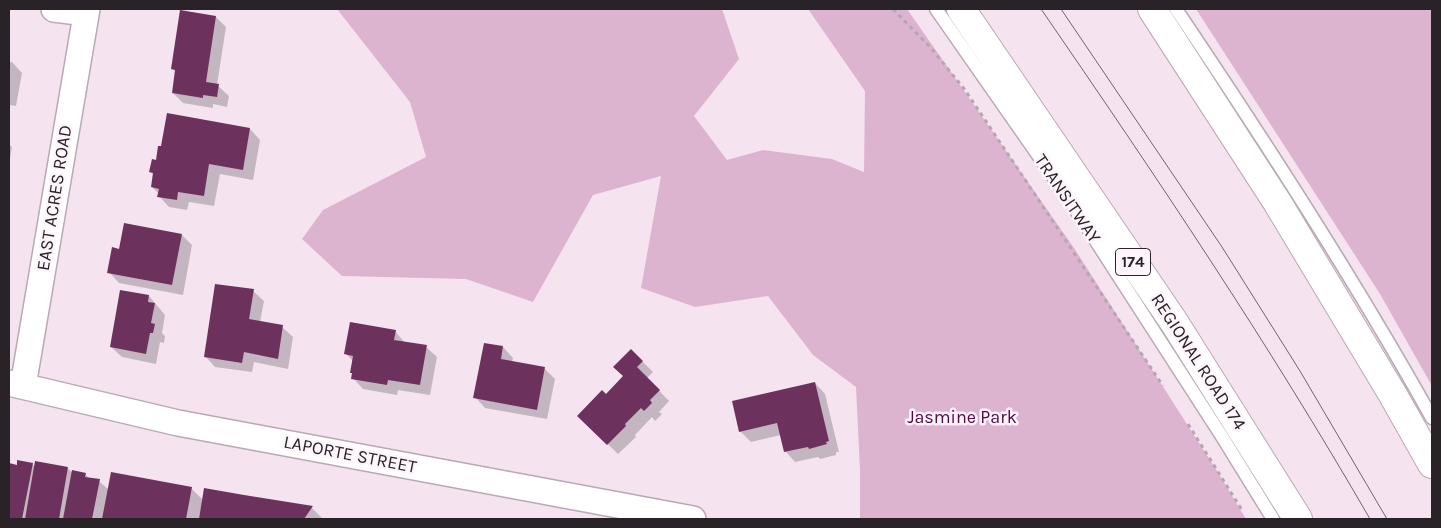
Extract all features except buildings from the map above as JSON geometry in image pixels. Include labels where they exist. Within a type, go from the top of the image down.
[{"type":"highway","name":"REGIONAL ROAD 174","points":[[961,9],[1174,322],[1298,519]]},
{"type":"highway","points":[[1152,9],[1278,202],[1432,464]]},
{"type":"street","points":[[54,9],[86,11]]},
{"type":"street","name":"EAST ACRES ROAD","points":[[16,385],[86,11]]},
{"type":"street","name":"LAPORTE STREET","points":[[16,385],[178,423],[631,514],[693,519]]},
{"type":"lane","name":"TRANSITWAY","points":[[936,9],[1070,201],[1273,519]]},
{"type":"lane","points":[[1176,9],[1333,249],[1376,319],[1432,418]]},
{"type":"path","points":[[894,9],[945,63],[965,90],[1165,388]]},
{"type":"path","points":[[1186,421],[1242,510]]},
{"type":"green space","name":"Jasmine Park","points":[[337,9],[722,9],[739,59],[694,116],[727,160],[763,150],[832,159],[864,172],[865,91],[808,9],[907,9],[1074,248],[1246,519],[860,519],[856,387],[813,355],[768,296],[695,307],[641,288],[661,176],[593,195],[533,302],[466,279],[342,276],[302,239],[323,210],[426,157],[410,102]]},
{"type":"green space","points":[[1196,9],[1432,9],[1432,386],[1380,294]]},
{"type":"tram line","points":[[1041,9],[1211,261],[1292,389],[1370,519]]},
{"type":"tram line","points":[[1061,9],[1222,247],[1300,371],[1387,519]]}]
